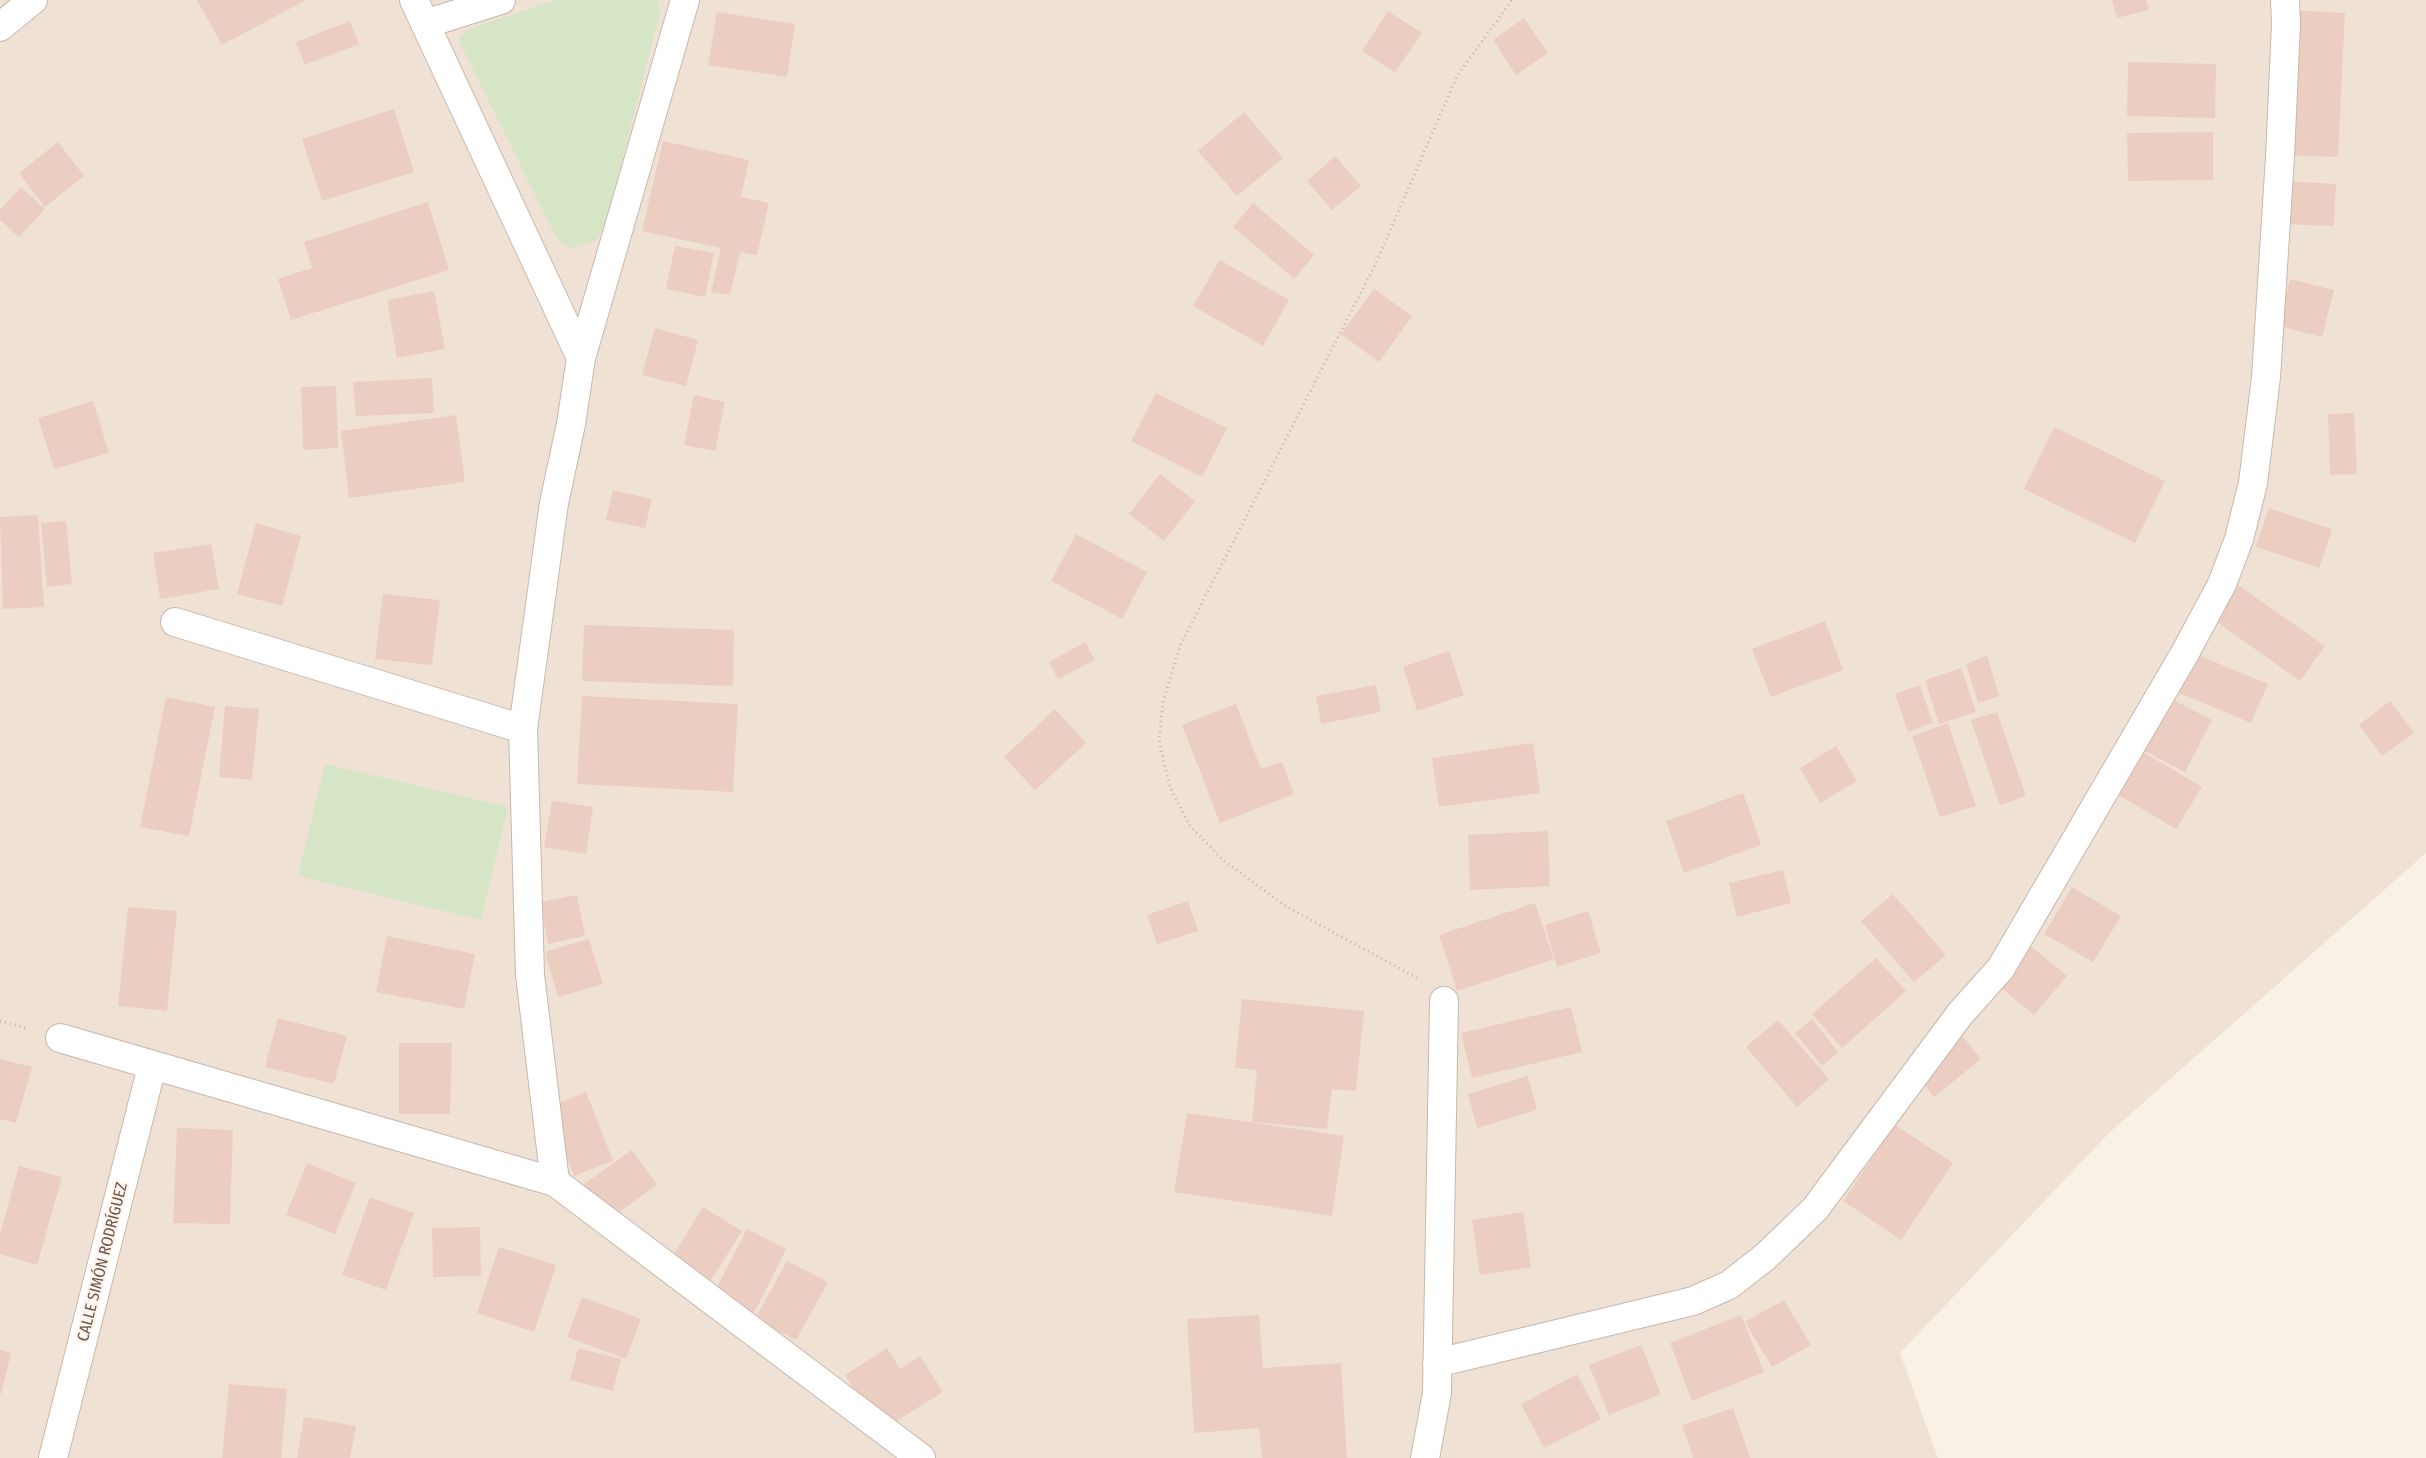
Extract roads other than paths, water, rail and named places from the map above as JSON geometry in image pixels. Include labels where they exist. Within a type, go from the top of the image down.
[{"type":"street","points":[[0,26],[33,0]]},
{"type":"street","points":[[501,0],[420,12],[581,358]]},
{"type":"street","points":[[554,1182],[530,975],[523,729],[554,503],[571,424],[581,358],[685,0]]},
{"type":"street","points":[[1437,1363],[1693,1301],[1730,1285],[1765,1258],[1815,1209],[1960,1014],[2002,968],[2185,653],[2222,584],[2239,539],[2253,483],[2266,377],[2280,157],[2286,24],[2285,0]]},
{"type":"street","points":[[175,622],[523,729]]},
{"type":"street","points":[[1425,1458],[1436,1393],[1444,1000]]},
{"type":"street","points":[[60,1038],[554,1182],[921,1458]]},
{"type":"street","name":"CALLE SIMÓN RODRÍGUEZ","points":[[53,1458],[152,1066]]}]
